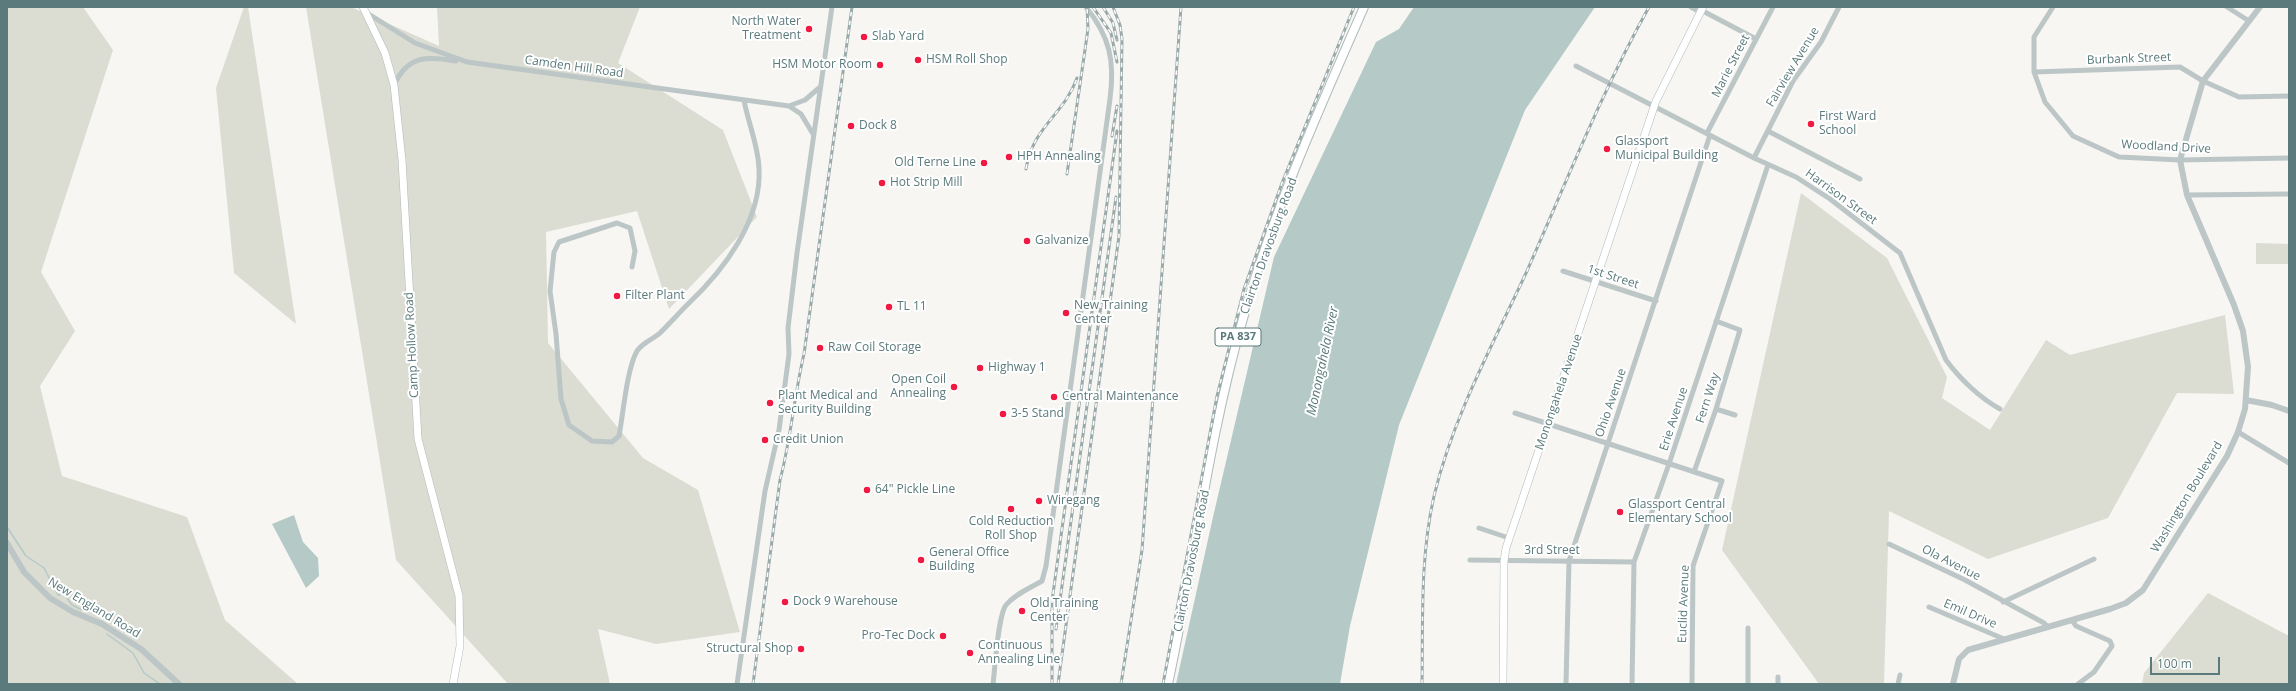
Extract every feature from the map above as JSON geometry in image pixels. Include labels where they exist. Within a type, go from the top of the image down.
[{"type":"main road","name":"Clairton Dravosburg Road","points":[[1168,684],[1222,405],[1244,314],[1285,197],[1364,7]]},
{"type":"main road","name":"Camp Hollow Road","points":[[365,10],[385,53],[394,85],[402,160],[418,439],[459,596],[460,646],[453,684]]},
{"type":"main road","name":"Monongahela Avenue","points":[[1503,684],[1504,561],[1509,538],[1654,107],[1702,10]]},
{"type":"street","points":[[737,684],[765,491],[779,430],[788,354],[788,328],[819,88],[832,7]]},
{"type":"street","points":[[993,684],[1001,622],[1006,606],[1022,592],[1042,581],[1046,566],[1112,80],[1107,39],[1101,26],[1086,7]]},
{"type":"street","points":[[1691,7],[1702,10],[1756,39]]},
{"type":"street","name":"Marie Street","points":[[1709,134],[1772,7]]},
{"type":"street","name":"Fairview Avenue","points":[[1754,158],[1793,81],[1821,42],[1838,7]]},
{"type":"street","name":"Woodland Drive","points":[[2053,7],[2034,37],[2034,72],[2045,102],[2073,136],[2119,157],[2180,160],[2289,158]]},
{"type":"street","points":[[2226,7],[2249,21]]},
{"type":"street","name":"Washington Boulevard","points":[[1953,684],[1959,659],[1968,650],[2048,628],[2121,605],[2143,590],[2201,500],[2238,432],[2246,400],[2248,367],[2243,331],[2234,305],[2188,196],[2180,160],[2203,82],[2260,7]]},
{"type":"street","name":"Camden Hill Road","points":[[365,10],[415,43],[467,62],[789,106]]},
{"type":"street","points":[[394,85],[406,67],[417,60],[436,58],[467,62]]},
{"type":"street","name":"Harrison Street","points":[[1576,66],[1754,158],[1796,177],[1830,199],[1900,253],[1946,360],[1953,370],[1989,402],[2000,409]]},
{"type":"street","name":"Burbank Street","points":[[2034,72],[2180,67],[2203,82],[2239,97],[2289,96]]},
{"type":"street","points":[[789,106],[804,100],[819,88]]},
{"type":"street","points":[[632,266],[634,250],[630,228],[617,223],[559,242],[554,252],[550,291],[556,334],[561,399],[569,425],[592,441],[612,442],[619,436],[632,362],[638,350],[660,333],[707,284],[738,244],[748,222],[755,202],[759,169],[755,141],[744,100]]},
{"type":"street","points":[[789,106],[801,114],[813,135]]},
{"type":"street","points":[[1768,130],[1860,179]]},
{"type":"street","name":"Ohio Avenue","points":[[1566,684],[1569,561],[1656,301],[1709,134]]},
{"type":"street","name":"Erie Avenue","points":[[1632,684],[1634,562],[1669,464],[1768,164]]},
{"type":"street","points":[[2188,196],[2289,194]]},
{"type":"street","name":"1st Street","points":[[1563,271],[1656,301]]},
{"type":"street","name":"Fern Way","points":[[1694,472],[1716,409],[1740,330],[1716,321]]},
{"type":"street","points":[[2246,400],[2289,409]]},
{"type":"street","points":[[1716,409],[1735,415]]},
{"type":"street","points":[[1515,413],[1694,472]]},
{"type":"street","points":[[2238,432],[2289,463]]},
{"type":"street","name":"Euclid Avenue","points":[[1692,684],[1693,566],[1722,481],[1694,472]]},
{"type":"street","name":"3rd Street","points":[[1479,528],[1509,538]]},
{"type":"street","name":"New England Road","points":[[7,543],[24,572],[50,598],[73,612],[102,624],[141,649],[179,684]]},
{"type":"street","name":"Ola Avenue","points":[[1889,544],[1965,580],[2044,623],[2048,628]]},
{"type":"street","points":[[2003,602],[2094,559]]},
{"type":"street","name":"3rd Street","points":[[1470,560],[1634,562]]},
{"type":"street","name":"Emil Drive","points":[[1929,607],[2004,639]]},
{"type":"street","points":[[2072,620],[2076,626],[2110,641],[2112,646],[2094,672],[2078,684]]},
{"type":"street","points":[[1748,628],[1748,684]]},
{"type":"street","points":[[1898,684],[1900,675]]},
{"type":"street","points":[[1778,677],[1778,684]]},
{"type":"shaded area","points":[[7,7],[83,7],[113,50],[41,272],[75,331],[40,386],[62,476],[187,517],[225,620],[298,684],[7,684]]},
{"type":"shaded area","points":[[244,7],[248,7],[296,324],[234,273],[216,88]]},
{"type":"shaded area","points":[[306,7],[351,7],[439,46],[437,7],[640,7],[618,63],[723,130],[757,217],[669,309],[637,211],[546,232],[548,343],[643,458],[698,490],[740,632],[656,644],[598,629],[610,684],[508,684],[396,560]]},
{"type":"shaded area","points":[[1801,193],[1887,258],[1947,377],[1942,398],[1990,430],[2046,340],[2070,355],[2225,315],[2234,394],[2177,393],[2108,518],[1988,559],[1889,511],[1884,684],[1819,684],[1722,550]]},
{"type":"shaded area","points":[[2256,243],[2289,244],[2289,264],[2256,264]]},
{"type":"shaded area","points":[[2208,593],[2289,636],[2289,684],[2142,684],[2144,673]]},
{"type":"water","name":"Monongahela River","points":[[1414,7],[1595,7],[1525,110],[1399,425],[1350,626],[1340,684],[1176,684],[1213,517],[1274,257],[1376,42],[1399,29]]},
{"type":"water","points":[[294,515],[303,542],[318,558],[319,576],[306,588],[272,524]]},
{"type":"waterway","points":[[7,527],[26,556],[44,568],[58,595],[64,594],[72,605],[82,610]]},
{"type":"waterway","points":[[107,634],[133,653],[144,673],[160,684]]},
{"type":"railway","points":[[753,684],[780,480],[804,354],[852,7]]},
{"type":"railway","points":[[1067,174],[1088,29],[1087,7]]},
{"type":"railway","points":[[1093,7],[1111,33],[1117,62]]},
{"type":"railway","points":[[1103,7],[1113,23],[1117,40]]},
{"type":"railway","points":[[1058,684],[1119,236],[1122,39],[1120,25],[1113,7]]},
{"type":"railway","points":[[1121,684],[1142,550],[1181,7]]},
{"type":"railway","points":[[1163,684],[1217,396],[1244,289],[1282,183],[1354,7]]},
{"type":"railway","points":[[1422,684],[1423,589],[1426,542],[1434,496],[1442,467],[1475,381],[1527,271],[1600,104],[1649,7]]},
{"type":"railway","points":[[1026,169],[1035,142],[1065,102],[1077,78]]},
{"type":"railway","points":[[1112,136],[1117,106]]},
{"type":"railway","points":[[1052,684],[1052,601],[1117,131]]},
{"type":"railway","points":[[1056,629],[1116,197]]},
{"type":"place","name":"North Water Treatment","points":[[809,29]]},
{"type":"place","name":"Slab Yard","points":[[864,37]]},
{"type":"place","name":"HSM Roll Shop","points":[[918,60]]},
{"type":"place","name":"HSM Motor Room","points":[[880,65]]},
{"type":"place","name":"First Ward School","points":[[1811,124]]},
{"type":"place","name":"Dock 8","points":[[851,126]]},
{"type":"place","name":"Glassport Municipal Building","points":[[1607,149]]},
{"type":"place","name":"HPH Annealing","points":[[1009,157]]},
{"type":"place","name":"Old Terne Line","points":[[984,163]]},
{"type":"place","name":"Hot Strip Mill","points":[[882,183]]},
{"type":"place","name":"Galvanize","points":[[1027,241]]},
{"type":"place","name":"Filter Plant","points":[[617,296]]},
{"type":"place","name":"TL 11","points":[[889,307]]},
{"type":"place","name":"New Training Center","points":[[1066,313]]},
{"type":"place","name":"Raw Coil Storage","points":[[820,348]]},
{"type":"place","name":"Highway 1","points":[[980,368]]},
{"type":"place","name":"Open Coil Annealing","points":[[954,387]]},
{"type":"place","name":"Central Maintenance","points":[[1054,397]]},
{"type":"place","name":"Plant Medical and Security Building","points":[[770,403]]},
{"type":"place","name":"3-5 Stand","points":[[1003,414]]},
{"type":"place","name":"Credit Union","points":[[765,440]]},
{"type":"place","name":"64\" Pickle Line","points":[[867,490]]},
{"type":"place","name":"Wiregang","points":[[1039,501]]},
{"type":"place","name":"Cold Reduction Roll Shop","points":[[1011,509]]},
{"type":"place","name":"Glassport Central Elementary School","points":[[1620,512]]},
{"type":"place","name":"General Office Building","points":[[921,560]]},
{"type":"place","name":"Dock 9 Warehouse","points":[[785,602]]},
{"type":"place","name":"Old Training Center","points":[[1022,611]]},
{"type":"place","name":"Pro-Tec Dock","points":[[943,636]]},
{"type":"place","name":"Structural Shop","points":[[801,649]]},
{"type":"place","name":"Continuous Annealing Line","points":[[970,653]]}]
